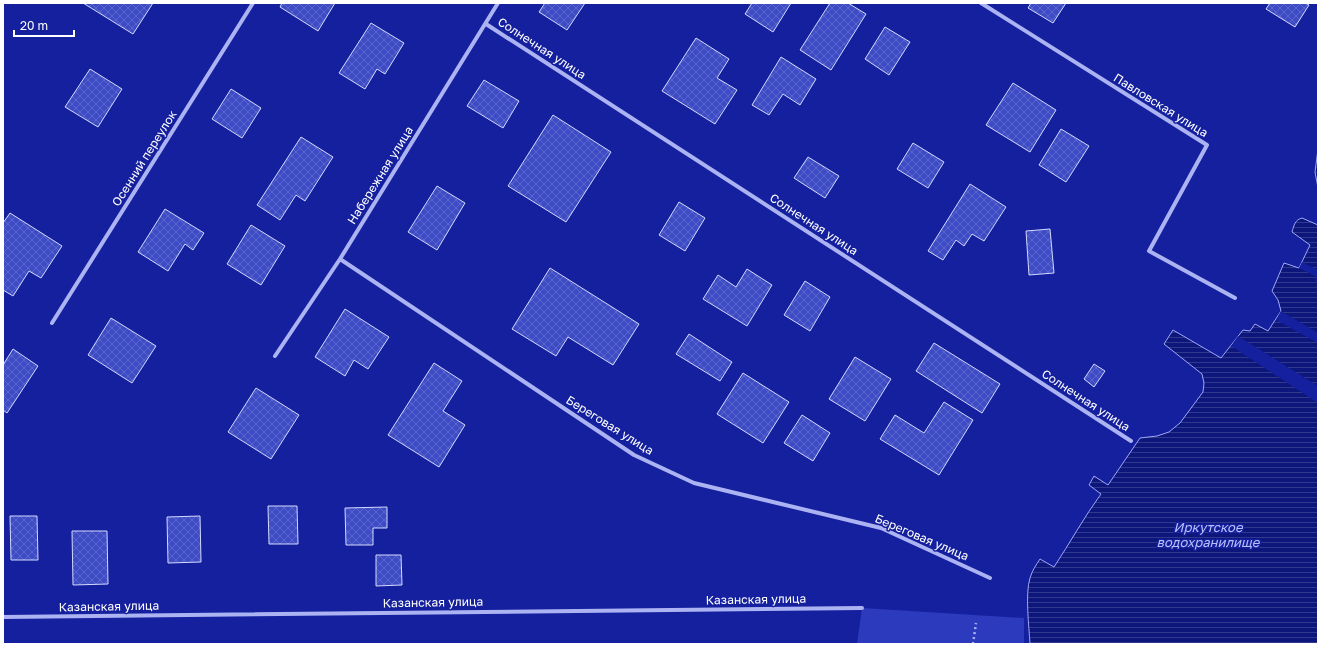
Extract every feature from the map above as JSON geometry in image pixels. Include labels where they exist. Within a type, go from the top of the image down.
[{"type":"street","name":"Осенний переулок","points":[[52,323],[253,3]]},
{"type":"street","name":"Набережная улица","points":[[275,356],[340,259],[498,3]]},
{"type":"street","name":"Павловская улица","points":[[981,3],[1207,145],[1149,251],[1235,298]]},
{"type":"street","name":"Солнечная улица","points":[[486,24],[1131,441]]},
{"type":"street","name":"Береговая улица","points":[[340,259],[634,455],[694,483],[881,528],[990,578]]},
{"type":"street","name":"Казанская улица","points":[[3,617],[862,608]]},
{"type":"path","points":[[973,644],[976,623]]},
{"type":"shaded area","points":[[862,608],[1024,618],[1024,644],[857,644]]},
{"type":"water","points":[[1318,149],[1318,188],[1315,172]]},
{"type":"water","name":"Иркутское водохранилище","points":[[1302,218],[1318,225],[1318,644],[1030,644],[1028,593],[1031,575],[1040,559],[1054,567],[1101,494],[1089,485],[1094,476],[1108,485],[1140,438],[1157,436],[1169,432],[1180,423],[1203,392],[1204,383],[1202,374],[1164,344],[1173,330],[1221,358],[1243,330],[1250,331],[1255,324],[1268,331],[1281,311],[1278,300],[1272,291],[1284,263],[1299,268],[1310,245],[1292,232],[1296,221]]},
{"type":"pier","points":[[1302,262],[1318,270],[1318,282],[1315,281],[1317,277],[1299,268]]},
{"type":"pier","points":[[1281,311],[1318,333],[1318,343],[1276,320]]},
{"type":"pier","points":[[1238,336],[1318,386],[1318,403],[1231,346]]},
{"type":"building","points":[[83,3],[153,3],[133,34]]},
{"type":"building","points":[[282,3],[335,3],[318,31],[280,7]]},
{"type":"building","points":[[545,3],[585,3],[567,30],[539,12]]},
{"type":"building","points":[[752,3],[791,3],[773,32],[745,14]]},
{"type":"building","points":[[830,3],[848,3],[866,14],[831,70],[800,50]]},
{"type":"building","points":[[1031,3],[1066,3],[1053,23],[1028,8]]},
{"type":"building","points":[[1270,3],[1305,3],[1309,5],[1295,27],[1266,9]]},
{"type":"building","points":[[371,23],[404,43],[385,74],[377,69],[365,89],[339,73]]},
{"type":"building","points":[[885,27],[910,42],[889,75],[865,59]]},
{"type":"building","points":[[696,38],[729,59],[717,78],[737,90],[715,124],[662,91]]},
{"type":"building","points":[[781,57],[816,79],[800,105],[783,94],[769,115],[752,105]]},
{"type":"building","points":[[90,69],[122,89],[98,127],[65,107]]},
{"type":"building","points":[[484,80],[519,101],[503,128],[467,106]]},
{"type":"building","points":[[1013,83],[1056,110],[1030,152],[986,125]]},
{"type":"building","points":[[231,89],[261,108],[242,138],[212,119]]},
{"type":"building","points":[[553,115],[611,152],[566,222],[508,186]]},
{"type":"building","points":[[1061,129],[1089,146],[1066,182],[1039,165]]},
{"type":"building","points":[[301,137],[333,157],[305,201],[296,195],[280,220],[257,205]]},
{"type":"building","points":[[913,143],[944,162],[928,188],[897,169]]},
{"type":"building","points":[[808,157],[839,176],[825,198],[794,178]]},
{"type":"building","points":[[970,184],[1006,207],[984,241],[972,234],[964,246],[956,240],[943,260],[928,251]]},
{"type":"building","points":[[437,186],[465,203],[437,250],[408,232]]},
{"type":"building","points":[[679,202],[705,218],[685,251],[659,235]]},
{"type":"building","points":[[165,209],[204,233],[193,250],[185,244],[168,271],[138,252]]},
{"type":"building","points":[[10,213],[62,246],[41,278],[29,271],[13,296],[3,290],[3,223]]},
{"type":"building","points":[[251,225],[285,246],[261,285],[227,264]]},
{"type":"building","points":[[1050,229],[1054,273],[1029,275],[1026,231]]},
{"type":"building","points":[[550,268],[639,324],[613,365],[568,337],[556,356],[512,329]]},
{"type":"building","points":[[747,269],[772,285],[747,326],[703,299],[718,275],[736,287]]},
{"type":"building","points":[[805,281],[830,297],[810,331],[784,315]]},
{"type":"building","points":[[345,309],[389,337],[368,369],[354,360],[345,376],[315,357]]},
{"type":"building","points":[[111,318],[156,346],[132,383],[88,355]]},
{"type":"building","points":[[689,334],[732,362],[720,381],[676,354]]},
{"type":"building","points":[[934,343],[1000,384],[982,413],[916,371]]},
{"type":"building","points":[[13,349],[38,366],[7,413],[3,410],[3,365]]},
{"type":"building","points":[[855,357],[891,379],[865,421],[829,399]]},
{"type":"building","points":[[434,363],[462,381],[443,411],[465,425],[439,467],[388,435]]},
{"type":"building","points":[[1094,364],[1105,371],[1094,387],[1084,379]]},
{"type":"building","points":[[743,373],[789,402],[763,443],[717,414]]},
{"type":"building","points":[[256,388],[299,415],[271,459],[228,432]]},
{"type":"building","points":[[944,402],[973,420],[939,475],[880,439],[895,415],[924,433]]},
{"type":"building","points":[[802,415],[830,433],[813,461],[784,443]]},
{"type":"building","points":[[268,506],[297,506],[298,544],[269,544]]},
{"type":"building","points":[[387,507],[387,528],[373,528],[373,545],[346,545],[345,508]]},
{"type":"building","points":[[10,516],[37,516],[38,560],[11,560]]},
{"type":"building","points":[[200,516],[201,562],[168,563],[167,517]]},
{"type":"building","points":[[72,531],[107,531],[108,584],[73,585]]},
{"type":"building","points":[[376,555],[401,555],[402,585],[376,586]]}]
